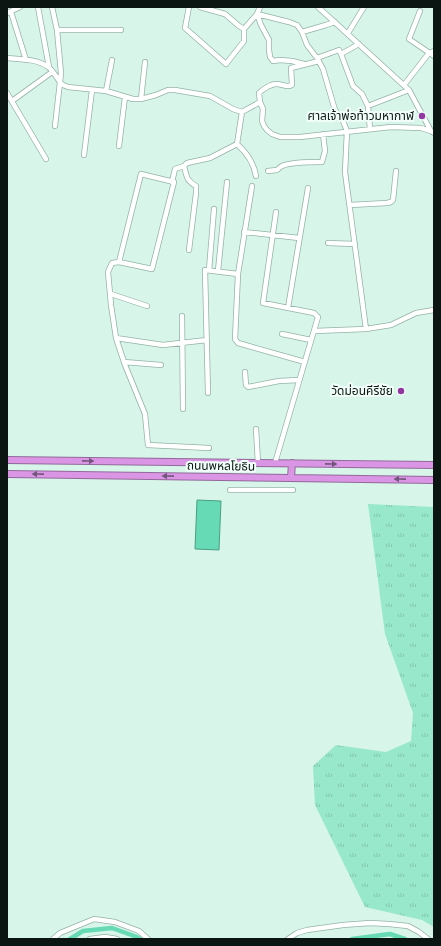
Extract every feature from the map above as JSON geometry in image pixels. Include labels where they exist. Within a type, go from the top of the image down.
[{"type":"highway","name":"ถนนพหลโยธิน","points":[[7,460],[434,465]]},
{"type":"highway","points":[[291,478],[292,463]]},
{"type":"highway","name":"ถนนพหลโยธิน","points":[[7,474],[434,480]]},
{"type":"street","points":[[20,7],[9,12],[26,60]]},
{"type":"street","points":[[38,7],[49,67],[63,85],[68,87],[106,91],[133,99],[141,99],[168,90],[175,90],[210,96],[232,109],[242,112],[260,102]]},
{"type":"street","points":[[52,7],[57,30],[61,73],[55,126]]},
{"type":"street","points":[[189,7],[184,28],[226,64],[244,41],[244,29],[257,14],[260,7]]},
{"type":"street","points":[[200,7],[225,14],[244,29]]},
{"type":"street","points":[[318,7],[409,90],[432,132]]},
{"type":"street","points":[[348,33],[364,7]]},
{"type":"street","points":[[420,11],[409,39],[434,56]]},
{"type":"street","points":[[257,14],[297,25],[302,32],[307,45],[318,59],[323,69],[336,110],[344,121],[347,131],[345,172],[366,329]]},
{"type":"street","points":[[257,14],[269,40],[271,59],[273,61],[283,60],[304,64]]},
{"type":"street","points":[[302,32],[335,22]]},
{"type":"street","points":[[57,30],[121,30]]},
{"type":"street","points":[[341,54],[359,44]]},
{"type":"street","points":[[370,129],[368,106],[362,94],[352,86],[339,50],[291,69],[293,84],[291,86],[277,84],[272,85],[260,92],[259,95],[263,109],[262,121],[267,130],[280,137],[300,137],[347,131],[412,127],[421,128],[432,132]]},
{"type":"street","points":[[404,85],[429,53],[434,51]]},
{"type":"street","points":[[7,58],[37,62],[49,67]]},
{"type":"street","points":[[106,91],[112,60]]},
{"type":"street","points":[[141,99],[145,62]]},
{"type":"street","points":[[12,101],[52,72]]},
{"type":"street","points":[[84,155],[92,90]]},
{"type":"street","points":[[368,106],[409,90]]},
{"type":"street","points":[[7,93],[46,159]]},
{"type":"street","points":[[119,146],[125,97]]},
{"type":"street","points":[[237,144],[242,112]]},
{"type":"street","points":[[268,171],[277,170],[281,166],[286,165],[322,162],[325,151],[323,134]]},
{"type":"street","points":[[209,448],[148,445],[145,414],[116,338],[108,272],[112,264],[119,262],[152,269],[174,182],[172,182],[175,169],[184,166],[187,163],[210,158],[237,144]]},
{"type":"street","points":[[237,144],[244,151],[254,167],[256,176]]},
{"type":"street","points":[[184,166],[189,182],[196,186],[189,250]]},
{"type":"street","points":[[350,205],[391,202],[393,200],[396,171]]},
{"type":"street","points":[[119,262],[141,174],[172,182]]},
{"type":"street","points":[[218,271],[227,182]]},
{"type":"street","points":[[252,186],[238,274],[234,337],[238,343],[305,362]]},
{"type":"street","points":[[288,308],[308,188]]},
{"type":"street","points":[[208,393],[206,270],[209,270],[214,209]]},
{"type":"street","points":[[276,212],[263,303],[314,313],[318,317],[276,463]]},
{"type":"street","points":[[244,232],[299,238]]},
{"type":"street","points":[[328,243],[355,244]]},
{"type":"street","points":[[209,270],[238,274]]},
{"type":"street","points":[[110,294],[147,306]]},
{"type":"street","points":[[314,331],[366,329],[391,325],[416,314],[434,310]]},
{"type":"street","points":[[182,316],[183,408]]},
{"type":"street","points":[[282,334],[311,340]]},
{"type":"street","points":[[116,338],[163,345],[207,340]]},
{"type":"street","points":[[124,362],[161,365]]},
{"type":"street","points":[[245,372],[246,385],[248,387],[279,381],[300,380]]},
{"type":"street","points":[[256,429],[258,462]]},
{"type":"street","points":[[230,490],[293,490]]},
{"type":"street","points":[[53,939],[60,933],[94,919],[115,922],[138,931],[148,939]]},
{"type":"street","points":[[288,939],[297,933],[307,930],[343,925],[370,924],[408,926],[428,939]]},
{"type":"street","points":[[90,939],[105,937],[117,939]]},
{"type":"green space","points":[[368,504],[434,507],[434,927],[422,920],[365,907],[315,805],[313,766],[336,745],[386,752],[411,741],[413,713],[385,634]]},
{"type":"shaded area","points":[[197,500],[221,501],[219,550],[195,549]]},
{"type":"waterway","points":[[70,939],[83,931],[112,928],[140,939]]},
{"type":"waterway","points":[[352,939],[390,934],[405,939]]},
{"type":"place","name":"ศาลเจ้าพ่อท้าวมหากาฬ","points":[[422,116]]},
{"type":"place","name":"วัดม่อนคีรีชัย","points":[[401,391]]}]
